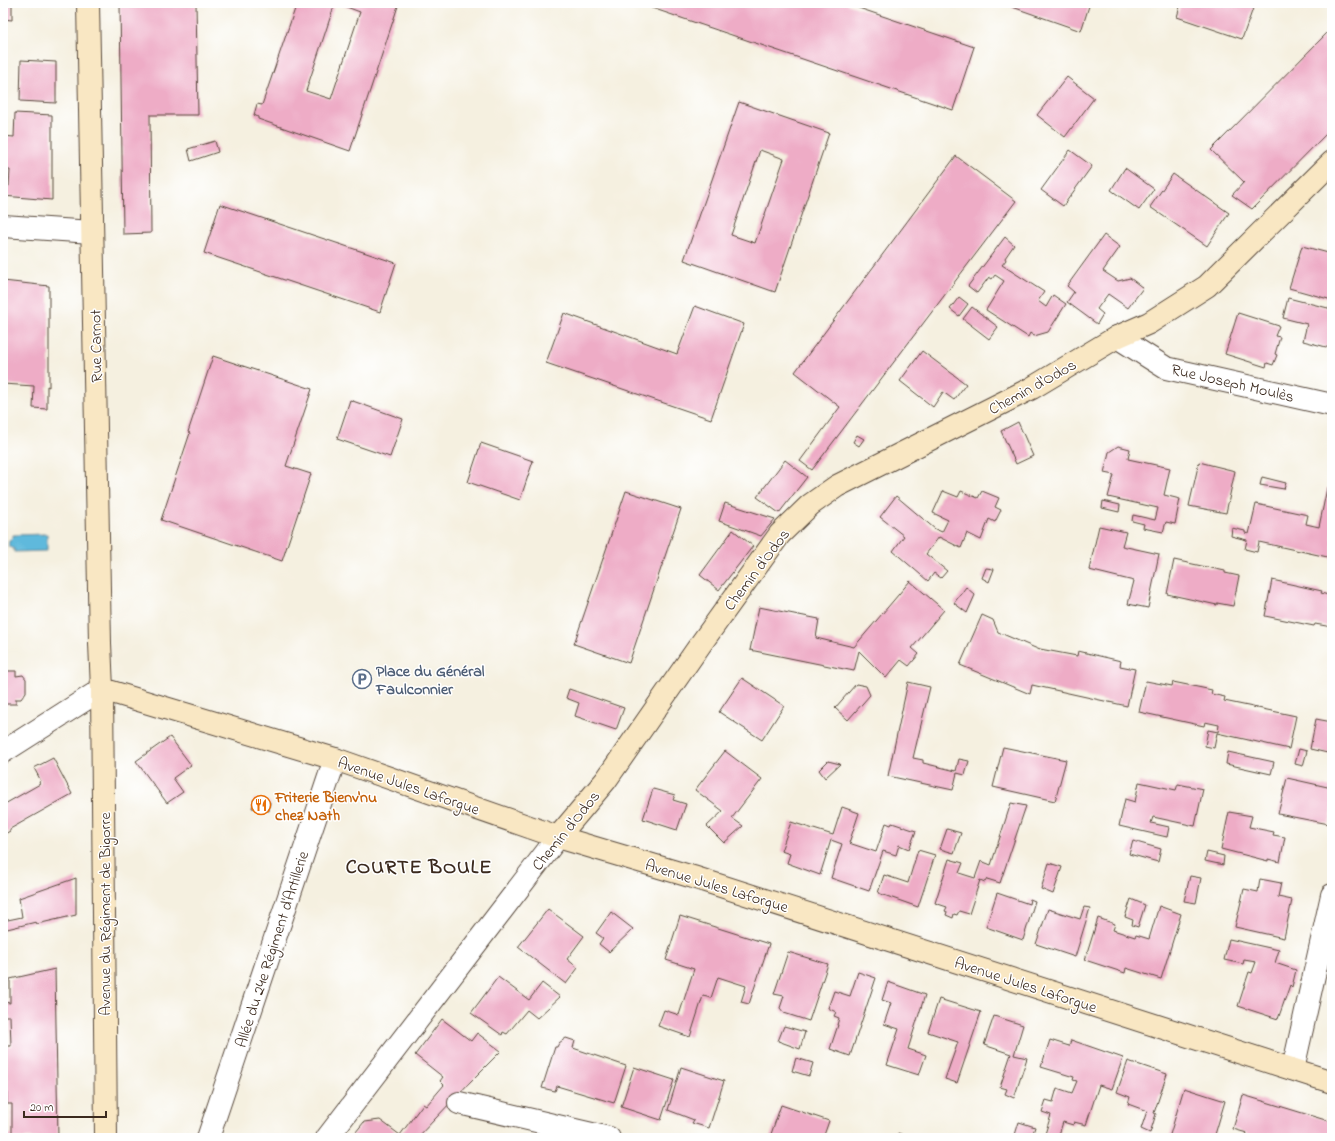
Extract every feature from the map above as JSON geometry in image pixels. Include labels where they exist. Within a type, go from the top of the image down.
[{"type":"street","name":"Rue Carnot","points":[[88,3],[102,689]]},
{"type":"street","name":"Chemin d'Odos","points":[[327,1138],[558,837],[606,780],[700,645],[780,534],[810,505],[837,486],[1032,388],[1117,337],[1149,322],[1207,286],[1332,162]]},
{"type":"street","points":[[3,226],[92,232]]},
{"type":"street","name":"Rue Joseph Moulès","points":[[1117,337],[1166,368],[1332,405]]},
{"type":"street","points":[[3,752],[102,689]]},
{"type":"street","name":"Avenue Jules Laforgue","points":[[102,689],[335,759],[558,837],[693,877],[1332,1082]]},
{"type":"street","name":"Avenue du Régiment de Bigorre","points":[[102,689],[106,1138]]},
{"type":"street","name":"Allée du 24e Régiment d'Artillerie","points":[[208,1138],[335,759]]},
{"type":"street","points":[[1293,1069],[1332,895]]},
{"type":"street","points":[[459,1103],[609,1138]]},
{"type":"water","points":[[47,534],[47,551],[14,552],[14,549],[9,546],[9,541],[13,535]]},
{"type":"building","points":[[3,3],[12,3],[12,20],[3,19]]},
{"type":"building","points":[[120,3],[196,3],[198,115],[150,115],[151,233],[123,234]]},
{"type":"building","points":[[297,3],[335,3],[306,91],[331,99],[360,12],[336,3],[399,3],[350,151],[258,119],[258,117],[254,115],[257,104],[262,105]]},
{"type":"building","points":[[650,3],[844,3],[974,47],[953,110],[649,7]]},
{"type":"building","points":[[1001,3],[1090,3],[1081,31]]},
{"type":"building","points":[[1181,3],[1255,3],[1242,39],[1177,17]]},
{"type":"building","points":[[1332,28],[1332,128],[1252,209],[1232,195],[1244,182],[1211,150]]},
{"type":"building","points":[[21,60],[56,62],[56,103],[20,101]]},
{"type":"building","points":[[1067,77],[1094,98],[1065,137],[1037,115]]},
{"type":"building","points":[[739,102],[829,133],[775,292],[684,260]],"holes":[[[760,150],[784,159],[755,243],[731,235]]]},
{"type":"building","points":[[15,113],[52,115],[52,200],[3,196],[3,186],[9,186],[10,170],[3,170],[3,136],[14,137]]},
{"type":"building","points":[[215,141],[218,152],[191,161],[188,149]]},
{"type":"building","points":[[1070,150],[1092,166],[1063,206],[1041,190]]},
{"type":"building","points":[[956,156],[1016,201],[812,470],[800,461],[840,407],[795,372]]},
{"type":"building","points":[[1125,168],[1154,189],[1139,210],[1111,190]]},
{"type":"building","points":[[1173,174],[1229,213],[1207,246],[1150,207]]},
{"type":"building","points":[[220,204],[396,263],[380,312],[204,253]]},
{"type":"building","points":[[1104,235],[1120,247],[1103,271],[1118,281],[1130,278],[1143,288],[1128,308],[1108,294],[1097,309],[1103,314],[1097,324],[1067,302],[1074,292],[1067,286]]},
{"type":"building","points":[[1005,237],[1014,245],[1002,265],[1044,292],[1038,301],[1046,307],[1053,295],[1066,304],[1048,332],[1034,336],[1030,333],[1028,337],[986,310],[1004,281],[995,275],[992,279],[989,277],[977,293],[968,286]]},
{"type":"building","points":[[1302,246],[1332,254],[1332,300],[1289,288]]},
{"type":"building","points":[[3,281],[49,286],[49,387],[47,386],[47,409],[33,408],[34,386],[3,384]]},
{"type":"building","points":[[959,297],[968,304],[959,316],[950,309]]},
{"type":"building","points":[[1288,298],[1332,309],[1332,340],[1330,348],[1303,341],[1307,324],[1283,318]]},
{"type":"building","points":[[695,306],[744,324],[711,419],[546,363],[564,313],[677,354]]},
{"type":"building","points":[[972,307],[998,327],[989,339],[963,319]]},
{"type":"building","points":[[1238,313],[1279,326],[1275,336],[1280,337],[1275,354],[1277,355],[1273,365],[1267,363],[1266,367],[1225,354]]},
{"type":"building","points":[[922,351],[966,384],[954,400],[943,392],[933,407],[900,381]]},
{"type":"building","points":[[213,356],[312,389],[286,466],[311,474],[282,561],[161,520],[190,433],[188,432]]},
{"type":"building","points":[[350,400],[403,419],[390,457],[337,439]]},
{"type":"building","points":[[1018,422],[1033,456],[1016,464],[1001,431]]},
{"type":"building","points":[[857,435],[864,439],[859,446],[853,442]]},
{"type":"building","points":[[481,443],[533,461],[520,500],[468,482]]},
{"type":"building","points":[[1118,446],[1130,449],[1128,459],[1170,468],[1164,495],[1180,499],[1175,524],[1166,522],[1163,532],[1143,528],[1144,524],[1132,521],[1133,515],[1155,520],[1158,508],[1108,497],[1114,475],[1104,473],[1109,452]]},
{"type":"building","points":[[785,460],[807,477],[779,513],[757,497]]},
{"type":"building","points":[[1199,462],[1235,471],[1226,513],[1189,506]]},
{"type":"building","points":[[1262,477],[1286,483],[1284,489],[1260,485]]},
{"type":"building","points":[[1327,488],[1332,489],[1332,558],[1259,542],[1257,552],[1245,549],[1247,540],[1231,536],[1232,528],[1245,531],[1245,533],[1249,534],[1256,504],[1308,515],[1306,524],[1319,527]]},
{"type":"building","points":[[626,491],[681,509],[629,663],[574,644]]},
{"type":"building","points":[[943,491],[958,497],[961,491],[978,498],[982,491],[999,498],[995,507],[1001,510],[995,522],[989,519],[981,540],[967,533],[961,548],[939,537],[926,554],[947,571],[941,578],[934,573],[928,581],[893,551],[904,536],[880,517],[896,496],[935,529],[942,532],[948,520],[933,513]]},
{"type":"building","points":[[1103,501],[1120,505],[1119,512],[1102,508]]},
{"type":"building","points":[[725,503],[775,519],[761,536],[719,521]]},
{"type":"building","points":[[1099,526],[1126,532],[1122,546],[1159,554],[1148,608],[1128,604],[1134,581],[1089,570]]},
{"type":"building","points":[[733,530],[753,546],[719,590],[700,575]]},
{"type":"building","points":[[1174,560],[1225,571],[1225,573],[1239,576],[1233,606],[1217,603],[1217,605],[1167,594]]},
{"type":"building","points":[[986,568],[994,569],[989,582],[982,578]]},
{"type":"building","points":[[1272,580],[1322,591],[1321,593],[1332,596],[1332,627],[1315,624],[1314,626],[1265,616]]},
{"type":"building","points":[[910,581],[944,610],[912,648],[919,654],[909,666],[901,660],[886,678],[859,651],[854,671],[750,650],[759,607],[819,619],[816,638],[854,647]]},
{"type":"building","points":[[966,587],[975,595],[967,613],[954,603]]},
{"type":"building","points":[[982,615],[993,620],[998,632],[1040,650],[1077,656],[1078,651],[1121,661],[1120,666],[1135,669],[1127,706],[1032,685],[1030,694],[960,665]]},
{"type":"building","points":[[3,671],[16,671],[16,676],[23,675],[26,679],[26,692],[21,699],[16,699],[16,704],[3,704]]},
{"type":"building","points":[[742,678],[784,706],[762,740],[719,712]]},
{"type":"building","points":[[1146,681],[1172,686],[1173,682],[1212,690],[1211,694],[1225,697],[1224,701],[1296,716],[1289,749],[1217,733],[1214,748],[1205,746],[1208,730],[1218,732],[1219,725],[1205,722],[1204,726],[1139,712]]},
{"type":"building","points":[[908,682],[930,687],[913,758],[923,760],[923,763],[956,771],[959,759],[969,761],[965,775],[957,773],[953,790],[888,776]]},
{"type":"building","points":[[856,684],[866,686],[870,695],[848,720],[835,708]]},
{"type":"building","points":[[569,689],[624,708],[616,730],[575,716],[579,703],[566,698]]},
{"type":"building","points":[[1316,719],[1332,722],[1332,754],[1310,749]]},
{"type":"building","points":[[170,737],[191,765],[173,778],[183,792],[167,803],[136,761]]},
{"type":"building","points":[[1003,747],[1066,760],[1055,801],[993,787]]},
{"type":"building","points":[[1299,749],[1307,751],[1303,766],[1295,764]]},
{"type":"building","points":[[725,751],[762,779],[732,818],[743,826],[724,843],[707,826],[723,811],[695,790]]},
{"type":"building","points":[[1228,752],[1274,762],[1271,774],[1226,764]]},
{"type":"building","points":[[53,758],[72,794],[10,829],[10,831],[3,835],[3,805],[40,784],[39,782],[41,781],[34,768]]},
{"type":"building","points":[[828,761],[840,764],[825,778],[819,770]]},
{"type":"building","points":[[1287,778],[1332,788],[1332,812],[1329,824],[1278,814]]},
{"type":"building","points":[[1139,782],[1176,790],[1178,784],[1203,789],[1195,826],[1153,817],[1151,823],[1169,827],[1167,837],[1119,826],[1125,799],[1135,802]]},
{"type":"building","points":[[653,789],[675,795],[673,800],[686,804],[677,830],[643,819]]},
{"type":"building","name":"Friterie Bienv'nu chez Nath","points":[[254,799],[270,802],[269,811],[252,808]]},
{"type":"building","points":[[1011,803],[1026,806],[1000,883],[987,879],[985,882],[980,880],[969,914],[959,911],[957,915],[954,914],[953,918],[946,915],[947,912],[945,911],[947,907],[935,903],[949,859],[963,863],[959,873],[975,878],[981,861],[991,865]]},
{"type":"building","points":[[842,807],[859,813],[849,843],[876,852],[886,823],[891,825],[892,823],[916,831],[909,849],[899,845],[896,855],[883,851],[869,891],[831,878],[842,844],[831,840],[820,875],[787,863],[790,854],[781,851],[791,822],[833,835]]},
{"type":"building","points":[[1229,812],[1252,816],[1249,827],[1274,832],[1273,835],[1285,837],[1280,862],[1268,859],[1268,861],[1221,849]]},
{"type":"building","points":[[947,829],[961,833],[954,853],[940,849]]},
{"type":"building","points":[[1133,841],[1161,849],[1158,862],[1129,854]]},
{"type":"building","points":[[918,850],[935,855],[918,907],[878,893],[884,875],[908,883]]},
{"type":"building","points":[[1207,852],[1224,856],[1223,865],[1205,861]]},
{"type":"building","points":[[1049,863],[1062,867],[1053,894],[1041,889]]},
{"type":"building","points":[[1190,876],[1201,878],[1196,903],[1184,901]]},
{"type":"building","points":[[76,878],[76,915],[3,930],[3,921],[22,917],[19,898]]},
{"type":"building","points":[[1260,879],[1281,883],[1278,897],[1292,900],[1284,938],[1235,927],[1244,889],[1258,892]]},
{"type":"building","points":[[997,893],[1029,904],[1030,899],[1035,901],[1023,940],[986,927]]},
{"type":"building","points":[[1131,899],[1145,905],[1138,927],[1132,925],[1133,920],[1125,917]]},
{"type":"building","points":[[1159,906],[1181,914],[1161,979],[1126,968],[1125,973],[1085,960],[1098,918],[1115,924],[1113,930],[1135,937],[1136,935],[1149,939]]},
{"type":"building","points":[[1084,907],[1090,908],[1075,957],[1036,944],[1048,909],[1080,919]]},
{"type":"building","points":[[548,909],[584,936],[567,959],[578,968],[566,984],[518,947]]},
{"type":"building","points":[[611,912],[633,929],[609,952],[599,944],[603,938],[596,933]]},
{"type":"building","points":[[680,916],[769,944],[749,1004],[741,1002],[746,986],[718,977],[711,998],[703,996],[690,1037],[658,1026],[664,1010],[679,1015],[694,969],[666,960]]},
{"type":"building","points":[[1229,939],[1279,950],[1275,963],[1296,970],[1292,987],[1290,985],[1278,1019],[1238,1006],[1249,972],[1252,973],[1256,962],[1244,960],[1243,964],[1224,960]]},
{"type":"building","points":[[788,952],[828,964],[809,1021],[784,1013],[780,1008],[784,996],[774,994]]},
{"type":"building","points":[[55,969],[58,1138],[3,1138],[3,1134],[12,1134],[12,1104],[7,1104],[6,1046],[11,1046],[10,1016],[3,1016],[3,1002],[10,1003],[10,979]]},
{"type":"building","points":[[858,972],[876,978],[850,1056],[830,1049],[839,1018],[834,1016],[836,1012],[828,1008],[834,991],[850,996]]},
{"type":"building","points":[[498,977],[529,1000],[542,983],[560,997],[537,1018],[527,1010],[507,1034],[503,1032],[502,1035],[471,1013]]},
{"type":"building","points":[[888,982],[925,995],[908,1049],[926,1055],[919,1075],[887,1065],[899,1029],[884,1024],[891,1003],[882,1000]]},
{"type":"building","points":[[939,999],[981,1012],[957,1083],[945,1079],[958,1042],[928,1032]]},
{"type":"building","points":[[994,1016],[1023,1025],[1014,1055],[1027,1058],[1014,1098],[1005,1094],[1007,1089],[1000,1087],[1011,1054],[984,1045]]},
{"type":"building","points":[[442,1019],[471,1041],[477,1033],[501,1051],[417,1138],[351,1138],[364,1122],[380,1120],[400,1135],[423,1104],[426,1106],[444,1085],[440,1081],[443,1077],[415,1055]]},
{"type":"building","points":[[784,1026],[805,1032],[800,1049],[778,1041]]},
{"type":"building","points":[[566,1038],[575,1041],[573,1048],[626,1066],[614,1103],[557,1086],[555,1091],[542,1088],[555,1047],[557,1047],[559,1043]]},
{"type":"building","points":[[1050,1040],[1069,1046],[1071,1040],[1123,1058],[1112,1089],[1099,1085],[1086,1125],[1074,1122],[1073,1125],[1063,1122],[1058,1138],[1045,1138],[1051,1115],[1042,1112],[1046,1100],[1053,1102],[1057,1088],[1072,1093],[1077,1081],[1073,1080],[1074,1077],[1041,1067]]},
{"type":"building","points":[[796,1058],[813,1063],[809,1076],[792,1071]]},
{"type":"building","points":[[1128,1061],[1167,1074],[1154,1113],[1156,1114],[1150,1133],[1141,1129],[1147,1111],[1128,1104],[1130,1097],[1117,1092]]},
{"type":"building","points":[[634,1067],[674,1080],[661,1120],[621,1107]]},
{"type":"building","points":[[681,1067],[724,1081],[709,1128],[692,1123],[694,1120],[668,1110]]},
{"type":"building","points":[[1184,1088],[1225,1101],[1214,1138],[1169,1138]]},
{"type":"building","points":[[1243,1095],[1332,1122],[1332,1138],[1245,1138],[1247,1133],[1233,1129]]},
{"type":"building","points":[[781,1105],[829,1121],[823,1138],[770,1137]]},
{"type":"building","points":[[1019,1122],[1035,1127],[1032,1136],[1037,1138],[1014,1138]]},
{"type":"building","points":[[898,1133],[912,1138],[897,1138]]},
{"type":"place","name":"Place du Général Faulconnier","points":[[362,679]]},
{"type":"place","name":"Friterie Bienv'nu chez Nath","points":[[261,805]]},
{"type":"district","name":"COURTE BOULE","points":[[419,866]]}]
